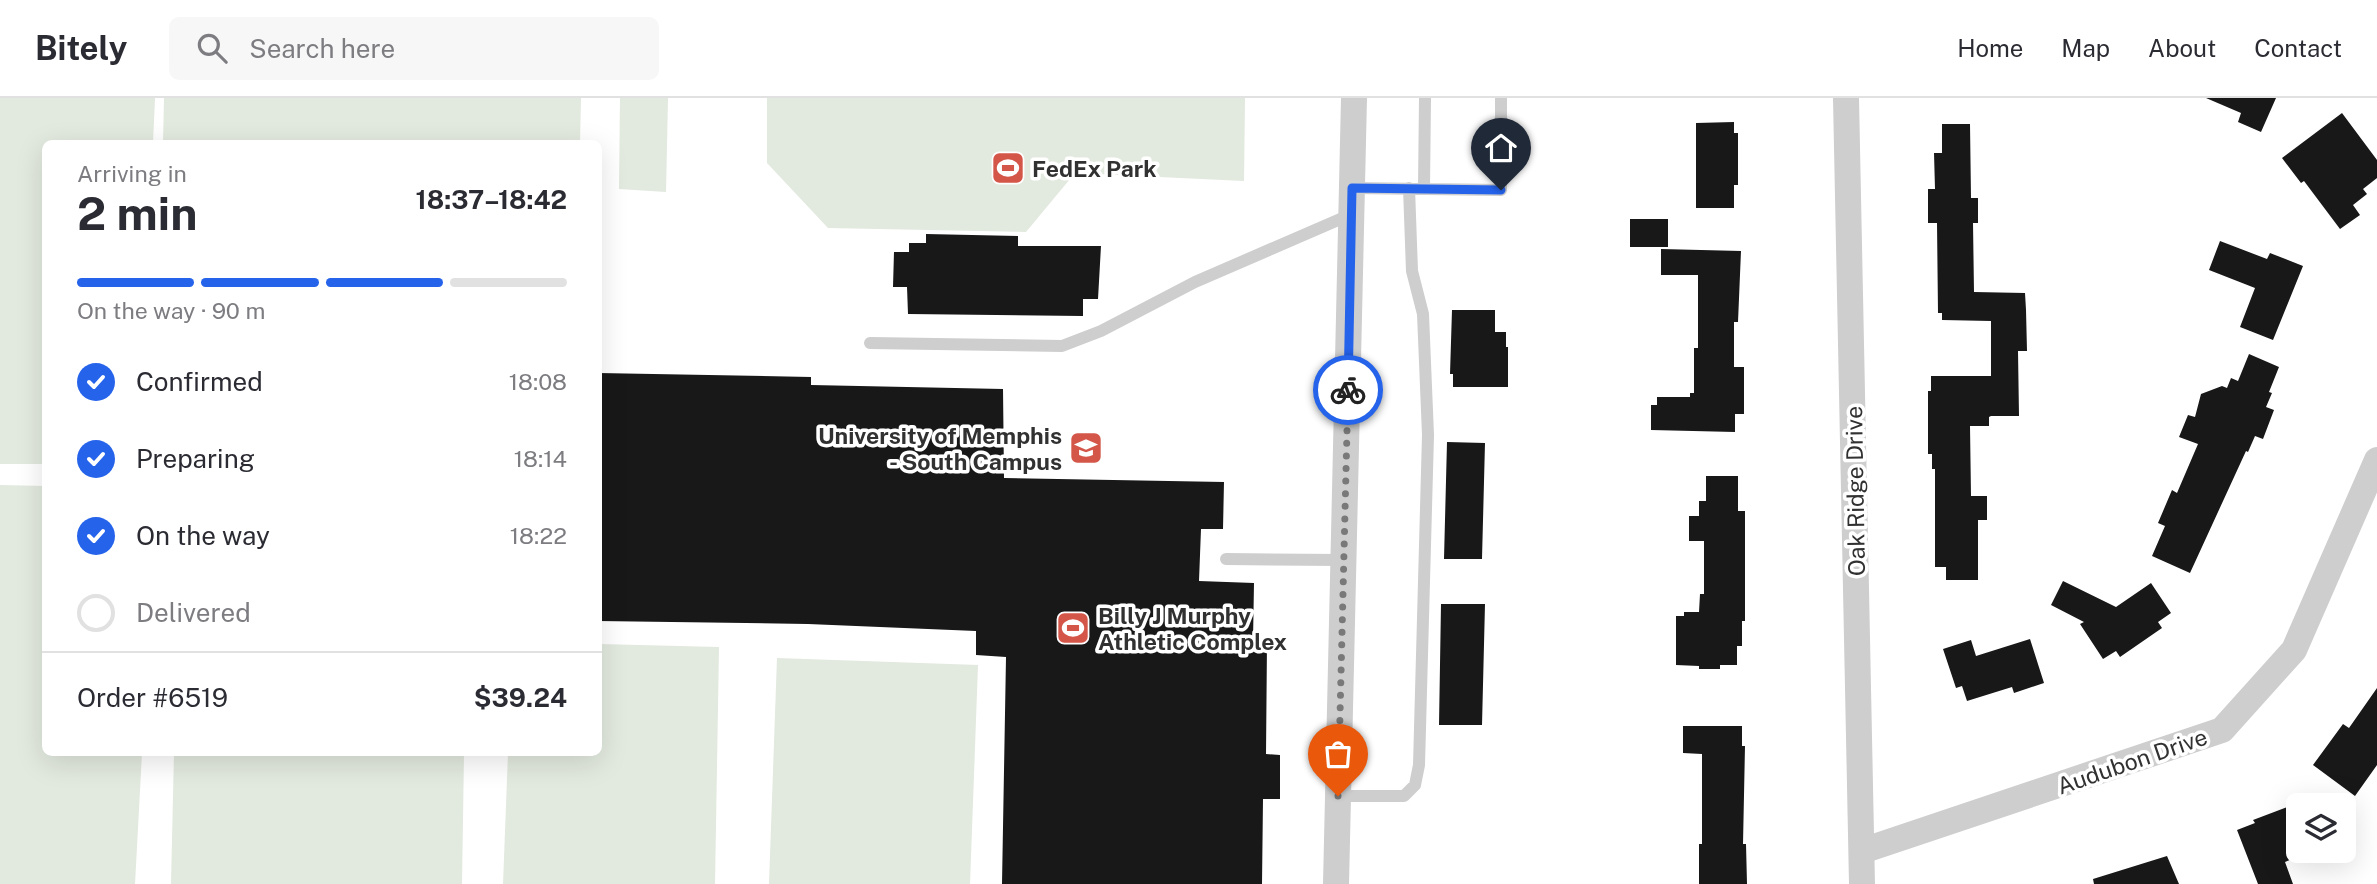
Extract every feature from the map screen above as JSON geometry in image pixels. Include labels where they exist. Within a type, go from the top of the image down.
[{"type":"street","points":[[1336,884],[1354,98]]},
{"type":"street","name":"Oak Ridge Drive","points":[[1846,98],[1862,884]]},
{"type":"street","name":"Audubon Drive","points":[[1862,851],[2222,730],[2294,650],[2377,460]]},
{"type":"lane","points":[[1423,188],[1424,98]]},
{"type":"lane","points":[[870,343],[1062,346],[1101,331],[1352,201],[1409,188],[1501,190],[1501,98]]},
{"type":"lane","points":[[1338,796],[1404,796],[1415,785],[1419,765],[1428,435],[1423,314],[1412,271],[1409,188]]},
{"type":"lane","points":[[1226,559],[1343,560]]},
{"type":"shaded area","points":[[0,98],[155,98],[153,140],[42,140],[42,464],[0,464]]},
{"type":"shaded area","points":[[164,98],[581,98],[580,140],[163,140]]},
{"type":"shaded area","points":[[620,98],[668,98],[666,192],[619,189]]},
{"type":"shaded area","name":"FedEx Park","points":[[767,98],[1245,98],[1244,181],[1075,173],[1026,232],[828,228],[767,163]]},
{"type":"shaded area","points":[[0,485],[42,486],[42,756],[142,756],[135,884],[0,884]]},
{"type":"shaded area","points":[[602,644],[719,647],[715,884],[503,884],[508,756],[602,756]]},
{"type":"shaded area","points":[[777,658],[978,665],[970,884],[769,884]]},
{"type":"shaded area","points":[[174,756],[464,756],[462,884],[171,884]]},
{"type":"building","points":[[2206,98],[2276,98],[2261,132],[2238,122],[2241,113]]},
{"type":"building","points":[[2342,113],[2377,160],[2377,178],[2363,189],[2367,194],[2353,205],[2360,215],[2340,229],[2304,181],[2301,183],[2282,158]]},
{"type":"building","points":[[1734,122],[1734,133],[1738,133],[1738,185],[1734,185],[1734,208],[1696,208],[1696,123]]},
{"type":"building","points":[[1942,124],[1970,124],[1971,198],[1978,198],[1978,223],[1973,223],[1974,292],[2025,293],[2027,351],[2018,351],[2019,416],[1991,416],[1989,426],[1970,426],[1971,496],[1987,496],[1987,520],[1978,520],[1978,580],[1946,580],[1946,567],[1935,567],[1935,469],[1932,469],[1932,454],[1928,454],[1928,391],[1931,391],[1931,376],[1991,376],[1991,321],[1942,320],[1942,313],[1938,313],[1937,223],[1928,223],[1928,189],[1935,189],[1934,153],[1942,153]]},
{"type":"building","points":[[1630,219],[1668,219],[1668,247],[1630,247]]},
{"type":"building","points":[[926,234],[1018,236],[1018,246],[1101,246],[1098,299],[1083,299],[1083,316],[908,314],[907,287],[893,287],[894,252],[909,252],[909,243],[926,243]]},
{"type":"building","points":[[2220,241],[2267,259],[2270,253],[2303,266],[2273,340],[2240,327],[2255,288],[2209,270]]},
{"type":"building","points":[[1661,249],[1741,251],[1738,322],[1734,322],[1734,367],[1744,367],[1744,414],[1735,414],[1735,432],[1651,430],[1651,405],[1657,405],[1657,397],[1690,397],[1690,393],[1694,393],[1694,348],[1698,348],[1698,275],[1661,275]]},
{"type":"building","points":[[1452,310],[1495,310],[1495,332],[1506,332],[1508,387],[1453,387],[1453,374],[1450,374]]},
{"type":"building","points":[[2249,354],[2279,367],[2266,407],[2274,410],[2263,439],[2255,436],[2248,452],[2246,451],[2190,573],[2152,556],[2165,526],[2158,523],[2172,490],[2177,493],[2198,444],[2179,437],[2188,415],[2195,417],[2201,394],[2222,386],[2227,388],[2231,378],[2238,381]]},
{"type":"building","name":"Billy J Murphy Athletic Complex","points":[[602,373],[811,377],[811,385],[1003,389],[1004,478],[1224,482],[1223,529],[1201,529],[1199,581],[1254,583],[1253,641],[1267,642],[1266,754],[1280,755],[1280,799],[1263,799],[1262,884],[1002,884],[1006,657],[976,655],[976,631],[808,624],[602,621]]},
{"type":"building","points":[[1447,442],[1485,443],[1482,559],[1444,559]]},
{"type":"building","points":[[1706,476],[1738,476],[1738,511],[1745,511],[1745,621],[1742,621],[1742,646],[1737,646],[1737,665],[1720,665],[1720,669],[1676,665],[1676,616],[1684,616],[1684,612],[1699,612],[1700,594],[1704,594],[1704,541],[1689,541],[1689,516],[1699,516],[1699,501],[1706,501]]},
{"type":"building","points":[[2063,581],[2116,607],[2151,583],[2171,613],[2158,622],[2162,628],[2120,657],[2116,651],[2103,659],[2080,624],[2084,622],[2051,605]]},
{"type":"building","points":[[1441,604],[1485,604],[1482,725],[1439,725]]},
{"type":"building","points":[[2030,639],[2044,683],[2014,693],[2012,687],[1967,701],[1962,686],[1956,688],[1943,649],[1971,640],[1976,656]]},
{"type":"building","points":[[2377,688],[2377,765],[2356,795],[2313,765],[2343,724],[2349,728]]},
{"type":"building","points":[[1683,726],[1742,726],[1742,746],[1745,746],[1743,844],[1746,844],[1747,884],[1699,884],[1702,754],[1683,753]]},
{"type":"building","points":[[2286,808],[2285,862],[2293,884],[2258,884],[2237,830],[2255,823],[2253,820]]},
{"type":"building","points":[[2167,856],[2179,884],[2094,884],[2093,879]]},
{"type":"way so far","points":[[1338,796],[1348,390]]},
{"type":"place","name":"FedEx Park","points":[[1008,168]]},
{"type":"place","name":"University of Memphis - South Campus","points":[[1086,448]]},
{"type":"place","name":"Billy J Murphy Athletic Complex","points":[[1073,628]]},
{"type":"route","points":[[1348,390],[1352,188],[1501,190]]}]
